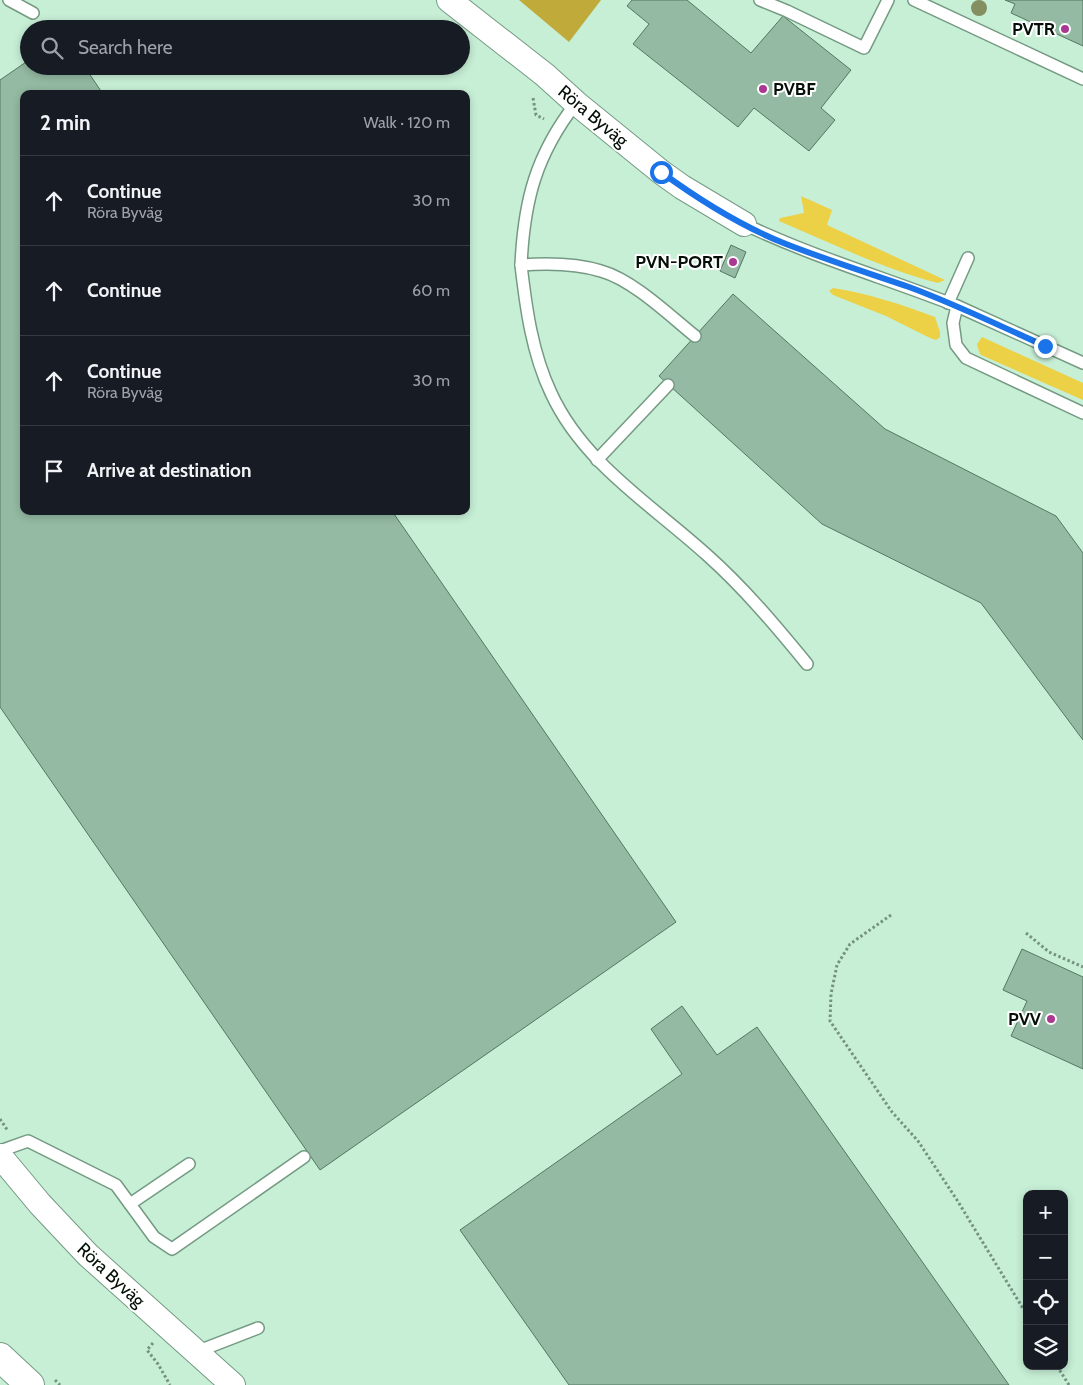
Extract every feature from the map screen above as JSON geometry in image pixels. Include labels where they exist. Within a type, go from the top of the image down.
[{"type":"street","name":"Röra Byväg","points":[[449,0],[545,75],[682,187],[744,224]]},
{"type":"street","name":"Röra Byväg","points":[[0,1156],[40,1204],[88,1255],[233,1385]]},
{"type":"street","points":[[0,1357],[30,1385]]},
{"type":"lane","points":[[9,0],[33,13]]},
{"type":"lane","points":[[760,0],[864,48],[888,0]]},
{"type":"lane","points":[[914,0],[1083,79]]},
{"type":"lane","points":[[576,102],[558,125],[539,164],[530,194],[523,230],[521,265],[526,312],[538,357],[551,394],[576,435],[597,460],[708,555],[757,603],[806,664]]},
{"type":"lane","points":[[744,224],[785,244],[857,271],[910,288],[952,305],[1083,363]]},
{"type":"lane","points":[[968,258],[952,305],[956,345],[966,358],[1083,413]]},
{"type":"lane","points":[[521,265],[559,263],[602,271],[632,287],[695,336]]},
{"type":"lane","points":[[597,460],[668,385]]},
{"type":"lane","points":[[0,1151],[28,1141],[116,1185],[154,1237],[172,1249],[304,1157]]},
{"type":"lane","points":[[130,1204],[189,1164]]},
{"type":"lane","points":[[196,1352],[258,1328]]},
{"type":"path","points":[[891,915],[850,944],[837,965],[831,994],[830,1021],[892,1112],[923,1149],[957,1200],[1023,1308]]},
{"type":"path","points":[[1026,933],[1049,952],[1083,967]]},
{"type":"path","points":[[1060,1370],[1069,1385]]},
{"type":"shaded area","points":[[519,0],[601,0],[569,42]]},
{"type":"shaded area","points":[[801,196],[832,210],[827,225],[945,280],[938,283],[897,270],[779,221],[780,218],[804,213]]},
{"type":"shaded area","points":[[833,288],[872,296],[935,317],[940,337],[936,340],[930,338],[886,316],[833,295],[829,291]]},
{"type":"shaded area","points":[[982,337],[1083,383],[1083,400],[981,355],[977,344]]},
{"type":"building","name":"PVBF","points":[[632,0],[687,0],[751,53],[783,16],[851,70],[821,108],[835,120],[809,151],[754,108],[738,127],[633,44],[649,24],[627,6]]},
{"type":"building","name":"PVTR","points":[[1005,0],[1083,0],[1083,46],[1011,13],[1015,4]]},
{"type":"building","points":[[20,66],[20,75],[90,75],[100,90],[20,90],[20,515],[395,515],[676,922],[320,1170],[0,707],[0,80]]},
{"type":"building","name":"PVN-PORT","points":[[731,245],[746,252],[735,278],[720,271]]},
{"type":"building","points":[[733,294],[885,429],[1056,516],[1083,553],[1083,740],[981,603],[822,524],[659,376]]},
{"type":"building","name":"PVV","points":[[1022,949],[1083,977],[1083,1069],[1011,1036],[1027,1001],[1003,990]]},
{"type":"building","points":[[682,1006],[717,1055],[757,1027],[1009,1385],[569,1385],[460,1230],[682,1074],[651,1029]]},
{"type":"place","name":"PVTR","points":[[1065,29]]},
{"type":"place","name":"PVBF","points":[[763,89]]},
{"type":"place","name":"PVN-PORT","points":[[733,262]]},
{"type":"place","name":"PVV","points":[[1051,1019]]},
{"type":"route","points":[[661,172],[682,187],[744,224],[785,244],[957,306],[1045,346]]}]
